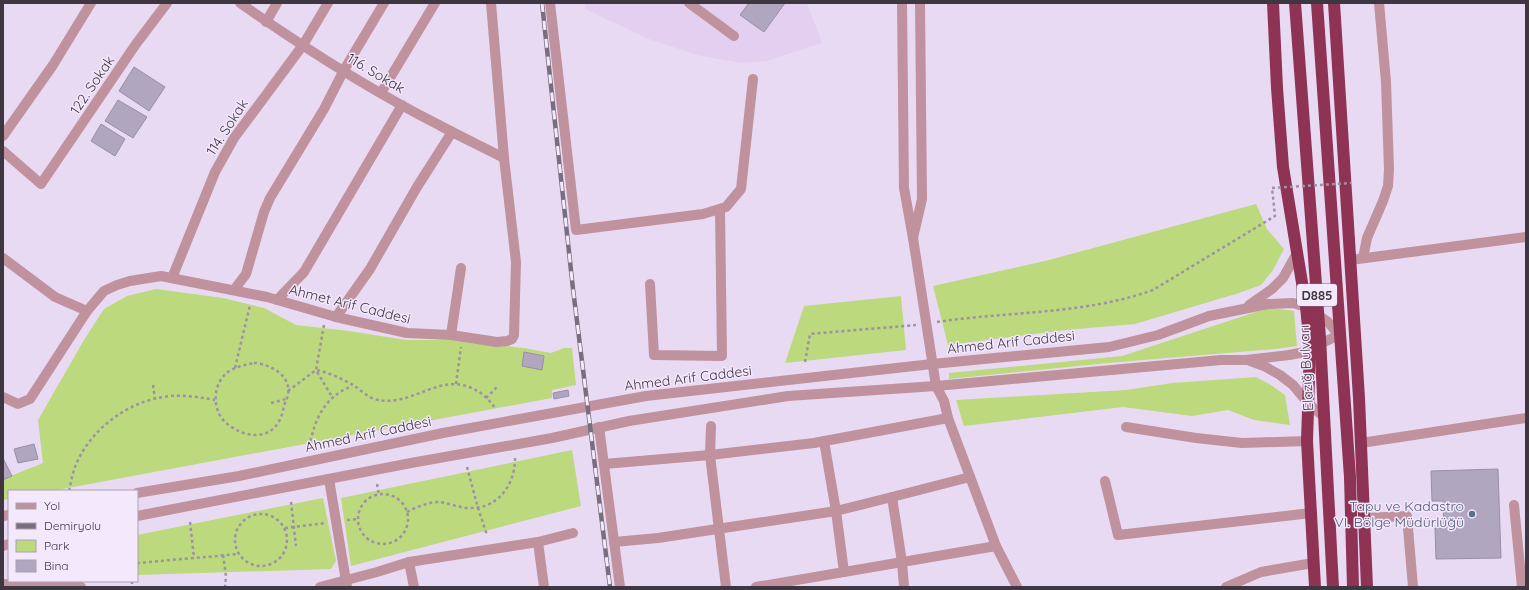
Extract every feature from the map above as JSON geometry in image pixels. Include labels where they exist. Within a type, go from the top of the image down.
[{"type":"highway","points":[[1273,3],[1283,167],[1306,307],[1310,351],[1307,441],[1315,587]]},
{"type":"highway","name":"Elazığ Bulvarı","points":[[1295,3],[1320,344],[1333,587]]},
{"type":"highway","name":"D885","points":[[1317,3],[1350,477],[1353,587]]},
{"type":"highway","points":[[1334,3],[1361,443],[1367,587]]},
{"type":"street","points":[[3,136],[54,65],[91,3]]},
{"type":"street","name":"122. Sokak","points":[[3,152],[41,184],[136,44],[167,3]]},
{"type":"street","name":"116. Sokak","points":[[240,3],[266,22],[381,93],[452,132],[504,158]]},
{"type":"street","points":[[266,22],[277,3]]},
{"type":"street","name":"114. Sokak","points":[[172,278],[215,172],[239,132],[304,45],[328,3]]},
{"type":"street","points":[[234,290],[246,274],[264,212],[270,198],[324,109],[344,70],[384,3]]},
{"type":"street","points":[[381,93],[435,3]]},
{"type":"street","name":"Ahmet Arif Caddesi","points":[[3,397],[18,404],[30,399],[87,311],[104,291],[130,281],[161,276],[253,294],[336,317],[407,333],[451,335],[497,342],[512,339],[514,335],[516,262],[504,158],[491,3]]},
{"type":"street","points":[[550,3],[576,230],[703,214],[726,207],[741,189],[753,79]]},
{"type":"street","points":[[689,3],[734,36]]},
{"type":"street","points":[[902,3],[904,188],[936,386],[944,401],[948,418],[996,546],[1017,587]]},
{"type":"street","points":[[913,238],[922,199],[920,3]]},
{"type":"street","points":[[1363,258],[1367,238],[1388,186],[1389,169],[1386,82],[1379,3]]},
{"type":"street","points":[[277,300],[304,272],[402,104]]},
{"type":"street","points":[[336,317],[370,269],[417,187],[452,132]]},
{"type":"street","points":[[650,284],[654,355],[722,356],[720,209]]},
{"type":"street","points":[[1350,260],[1526,237]]},
{"type":"street","name":"Ahmed Arif Caddesi","points":[[1244,309],[1272,289],[1283,278],[1297,253]]},
{"type":"street","points":[[3,258],[55,297],[87,311]]},
{"type":"street","points":[[451,335],[461,268]]},
{"type":"street","name":"Ahmed Arif Caddesi","points":[[138,493],[239,476],[443,433],[646,396],[932,364],[1109,347],[1158,335],[1209,316],[1268,304],[1293,303],[1306,307],[1328,322],[1339,335]]},
{"type":"street","points":[[138,516],[552,438],[637,419],[788,396],[936,386],[1221,360],[1246,360],[1310,351],[1320,344],[1339,335]]},
{"type":"street","points":[[1246,360],[1264,366],[1280,375],[1293,385],[1308,403],[1324,418]]},
{"type":"street","points":[[604,464],[710,455],[824,441],[948,418]]},
{"type":"street","points":[[1361,443],[1526,418]]},
{"type":"street","points":[[711,426],[710,455],[726,587]]},
{"type":"street","points":[[1126,427],[1196,438],[1242,443],[1307,441]]},
{"type":"street","points":[[599,428],[620,587]]},
{"type":"street","points":[[824,441],[836,511],[844,572]]},
{"type":"street","points":[[614,542],[658,538],[836,511],[970,477]]},
{"type":"street","points":[[329,479],[347,583]]},
{"type":"street","points":[[1105,481],[1118,535],[1311,513]]},
{"type":"street","points":[[892,497],[902,562],[904,587]]},
{"type":"street","points":[[1514,506],[1522,587]]},
{"type":"street","points":[[1365,518],[1407,516],[1413,587]]},
{"type":"street","points":[[320,587],[347,583],[409,562],[538,542],[573,533]]},
{"type":"street","points":[[538,542],[544,587]]},
{"type":"street","points":[[756,587],[996,546]]},
{"type":"street","points":[[409,562],[414,587]]},
{"type":"street","points":[[1226,587],[1261,572],[1313,563]]},
{"type":"street","points":[[3,584],[81,587]]},
{"type":"path","points":[[805,362],[810,334],[1064,310],[1132,298],[1152,290],[1275,216],[1272,188],[1351,183]]},
{"type":"path","points":[[234,369],[253,294]]},
{"type":"path","points":[[326,314],[316,370],[332,397]]},
{"type":"path","points":[[456,384],[462,337]]},
{"type":"path","points":[[254,363],[265,364],[276,370],[283,376],[287,384],[288,391],[278,423],[267,433],[257,435],[246,434],[229,426],[221,418],[215,400],[216,392],[223,377],[229,371],[254,363]]},
{"type":"path","points":[[288,391],[316,370]]},
{"type":"path","points":[[316,370],[353,385],[370,397],[379,400],[401,399],[440,386],[456,384],[472,388],[486,398],[495,408]]},
{"type":"path","points":[[153,385],[155,399]]},
{"type":"path","points":[[309,447],[315,424],[321,411],[332,397],[353,385]]},
{"type":"path","points":[[486,398],[498,386]]},
{"type":"path","points":[[69,490],[74,467],[80,454],[101,428],[112,418],[132,407],[155,399],[187,396],[215,400]]},
{"type":"path","points":[[272,403],[287,398]]},
{"type":"path","points":[[407,512],[430,503],[439,502],[468,508],[478,508],[493,502],[502,496],[512,480],[515,470],[515,458]]},
{"type":"path","points":[[467,467],[487,535]]},
{"type":"path","points":[[377,484],[379,495]]},
{"type":"path","points":[[379,495],[390,495],[397,499],[407,512],[408,520],[402,535],[396,541],[388,544],[379,544],[371,541],[360,529],[358,521],[362,506],[367,500],[379,495]]},
{"type":"path","points":[[292,502],[296,546]]},
{"type":"path","points":[[256,514],[272,516],[279,521],[284,528],[287,536],[287,545],[284,553],[274,562],[261,566],[253,565],[239,554],[235,546],[237,529],[241,522],[248,517],[256,514]]},
{"type":"path","points":[[190,522],[194,558]]},
{"type":"path","points":[[284,528],[326,523]]},
{"type":"path","points":[[138,563],[239,554]]},
{"type":"path","points":[[223,555],[226,587]]},
{"type":"shaded area","points":[[585,3],[807,3],[822,43],[767,61],[741,63],[701,56],[651,40],[585,9]]},
{"type":"green space","points":[[1256,204],[1267,229],[1284,249],[1273,270],[1261,285],[1135,324],[1066,330],[948,345],[933,286],[1049,260]]},
{"type":"green space","points":[[156,289],[223,298],[264,308],[296,325],[349,331],[406,340],[452,340],[524,348],[551,353],[564,348],[572,348],[576,385],[552,390],[552,398],[57,490],[8,490],[8,499],[3,500],[3,479],[43,463],[38,420],[84,340],[104,309],[127,296]]},
{"type":"green space","points":[[901,296],[906,350],[785,363],[804,306]]},
{"type":"green space","points":[[1272,308],[1294,311],[1297,346],[949,379],[949,373],[1122,356]]},
{"type":"green space","points":[[1256,377],[1285,395],[1290,425],[1254,420],[1228,410],[1192,416],[1123,407],[964,426],[956,400],[1126,390],[1172,383]]},
{"type":"green space","points":[[572,450],[581,506],[351,566],[341,498]]},
{"type":"green space","points":[[323,498],[336,561],[331,569],[138,575],[138,535]]},
{"type":"building","points":[[749,3],[785,3],[764,32],[740,15]]},
{"type":"building","points":[[134,67],[165,87],[149,111],[119,91]]},
{"type":"building","points":[[118,100],[147,117],[133,138],[105,121]]},
{"type":"building","points":[[101,124],[125,139],[115,156],[91,141]]},
{"type":"building","points":[[524,352],[544,356],[542,370],[522,366]]},
{"type":"building","points":[[568,390],[569,396],[554,399],[553,393]]},
{"type":"building","points":[[34,444],[38,459],[18,463],[14,449]]},
{"type":"building","points":[[3,458],[12,476],[3,480]]},
{"type":"building","name":"Tapu ve Kadastro VI. Bölge Müdürlüğü","points":[[1498,469],[1501,558],[1436,559],[1435,528],[1444,528],[1443,501],[1432,501],[1431,471]]},
{"type":"railway","points":[[542,3],[573,289],[610,587]]},
{"type":"place","name":"Tapu ve Kadastro VI. Bölge Müdürlüğü","points":[[1472,514]]}]
